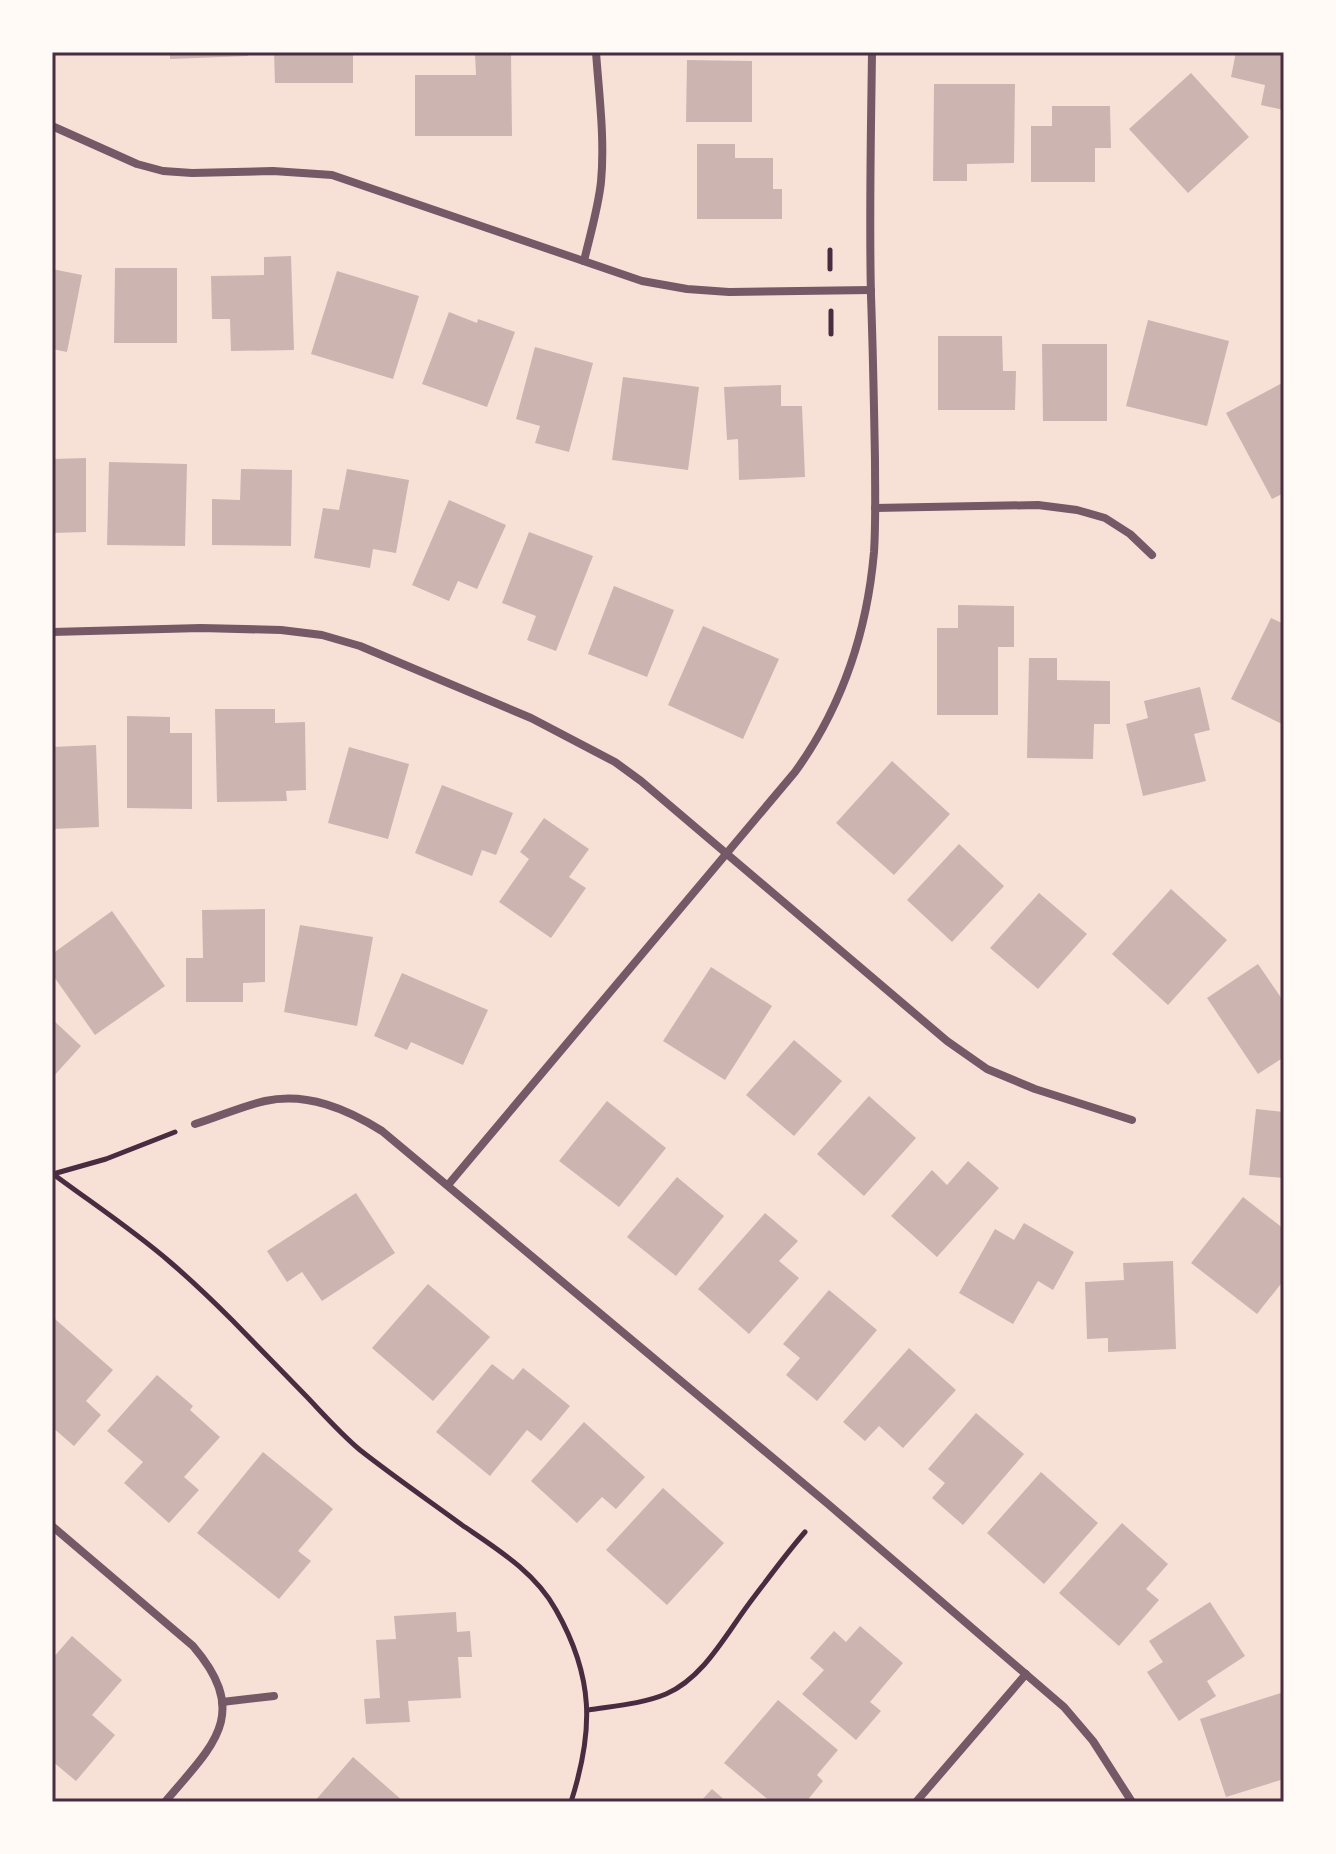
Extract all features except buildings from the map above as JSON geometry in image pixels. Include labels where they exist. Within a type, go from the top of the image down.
[{"type":"street","points":[[584,261],[599,200],[601,178],[596,52]]},
{"type":"street","points":[[448,1185],[795,772],[814,746],[840,694],[858,645],[874,552],[872,52]]},
{"type":"street","points":[[52,126],[137,164],[163,171],[273,171],[332,175],[642,281],[729,292],[871,290]]},
{"type":"street","points":[[875,508],[1038,505],[1077,510],[1105,518],[1130,534],[1152,555]]},
{"type":"street","points":[[52,632],[201,628],[281,630],[322,635],[360,646],[531,718],[615,762],[641,781],[947,1041],[987,1069],[1035,1089],[1132,1120]]},
{"type":"street","points":[[195,1124],[263,1102],[289,1099],[316,1101],[371,1124],[816,1494],[1064,1707],[1107,1760],[1132,1802]]},
{"type":"street","points":[[52,1526],[193,1646],[213,1675],[224,1712],[217,1736],[165,1802]]},
{"type":"street","points":[[916,1802],[1026,1674]]},
{"type":"street","points":[[222,1702],[274,1696]]},
{"type":"path","points":[[52,1174],[106,1159],[195,1124]]},
{"type":"path","points":[[52,1174],[170,1262],[357,1448],[515,1562],[535,1581],[555,1607],[566,1630],[581,1668],[588,1710],[580,1775],[571,1802]]},
{"type":"path","points":[[588,1710],[665,1695],[682,1685],[706,1662],[805,1532]]}]
